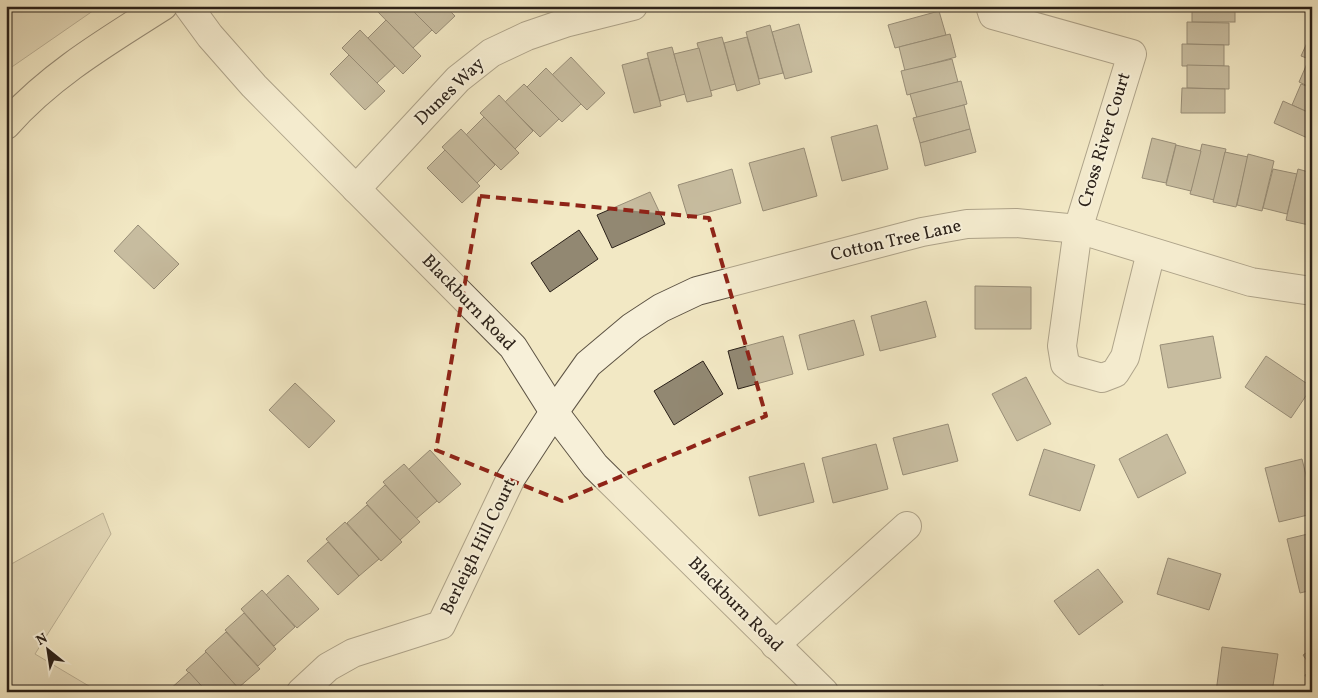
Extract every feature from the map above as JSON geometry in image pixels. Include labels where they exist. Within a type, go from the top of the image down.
[{"type":"highway","points":[[6,125],[51,82],[96,48],[163,6]]},
{"type":"street","name":"Blackburn Road","points":[[188,6],[210,36],[250,82],[513,347],[554,412],[595,466],[824,692]]},
{"type":"street","name":"Dunes Way","points":[[356,189],[458,79],[491,53],[527,36],[564,15],[633,6]]},
{"type":"street","name":"Cross River Court","points":[[990,6],[992,15],[1132,54],[1078,229]]},
{"type":"street","name":"Cotton Tree Lane","points":[[554,412],[588,364],[632,327],[661,308],[697,291],[922,232],[967,224],[1016,223],[1078,229],[1251,282],[1312,292]]},
{"type":"street","points":[[1078,229],[1062,346],[1065,364],[1073,370],[1102,378],[1114,373],[1125,357],[1151,252]]},
{"type":"street","name":"Berleigh Hill Court","points":[[301,692],[328,666],[353,653],[441,624],[511,478],[554,412]]},
{"type":"street","points":[[776,645],[907,526]]},
{"type":"highlighted area","points":[[480,196],[709,218],[766,416],[562,501],[436,450]]},
{"type":"shaded area","points":[[6,6],[100,6],[6,71]]},
{"type":"shaded area","points":[[103,513],[111,534],[35,654],[99,692],[6,692],[6,567]]},
{"type":"building","points":[[384,6],[408,6],[432,30],[413,48],[378,12]]},
{"type":"building","points":[[408,6],[445,6],[455,16],[436,34]]},
{"type":"building","points":[[1192,6],[1235,6],[1235,22],[1192,22]]},
{"type":"building","points":[[939,11],[946,35],[895,48],[888,25]]},
{"type":"building","points":[[386,20],[421,56],[403,74],[368,38]]},
{"type":"building","points":[[1187,22],[1229,23],[1229,45],[1187,44]]},
{"type":"building","points":[[799,24],[812,72],[785,79],[772,32]]},
{"type":"building","points":[[770,25],[783,73],[759,79],[746,32]]},
{"type":"building","points":[[360,30],[395,66],[377,83],[342,48]]},
{"type":"building","points":[[950,34],[956,57],[905,71],[899,47]]},
{"type":"building","points":[[1312,34],[1312,60],[1301,56]]},
{"type":"building","points":[[722,37],[735,84],[710,91],[697,43]]},
{"type":"building","points":[[747,37],[760,84],[737,91],[724,43]]},
{"type":"building","points":[[1182,44],[1224,45],[1224,66],[1182,66]]},
{"type":"building","points":[[672,47],[685,94],[660,101],[647,53]]},
{"type":"building","points":[[699,48],[712,96],[687,102],[674,54]]},
{"type":"building","points":[[349,55],[385,91],[365,110],[330,74]]},
{"type":"building","points":[[571,57],[605,93],[587,110],[552,75]]},
{"type":"building","points":[[648,58],[661,106],[634,113],[622,65]]},
{"type":"building","points":[[952,59],[958,82],[907,95],[901,71]]},
{"type":"building","points":[[1309,59],[1312,60],[1312,88],[1299,82]]},
{"type":"building","points":[[1187,65],[1229,66],[1229,89],[1187,88]]},
{"type":"building","points":[[546,68],[581,104],[562,122],[527,87]]},
{"type":"building","points":[[961,81],[967,104],[917,118],[910,94]]},
{"type":"building","points":[[524,84],[559,119],[540,137],[505,102]]},
{"type":"building","points":[[1301,84],[1312,88],[1312,114],[1292,105]]},
{"type":"building","points":[[1182,88],[1225,89],[1225,113],[1181,113]]},
{"type":"building","points":[[499,95],[533,131],[515,149],[480,113]]},
{"type":"building","points":[[1283,101],[1312,114],[1312,140],[1274,123]]},
{"type":"building","points":[[964,105],[970,129],[920,143],[913,118]]},
{"type":"building","points":[[484,117],[519,153],[501,170],[466,135]]},
{"type":"building","points":[[877,125],[888,169],[842,181],[831,137]]},
{"type":"building","points":[[461,129],[495,165],[477,183],[442,147]]},
{"type":"building","points":[[970,129],[976,152],[925,166],[920,143]]},
{"type":"building","points":[[1152,138],[1176,144],[1166,183],[1142,178]]},
{"type":"building","points":[[1202,144],[1226,149],[1214,200],[1190,194]]},
{"type":"building","points":[[1176,145],[1201,151],[1191,191],[1166,185]]},
{"type":"building","points":[[804,148],[817,196],[763,211],[749,163]]},
{"type":"building","points":[[445,150],[480,186],[462,203],[427,168]]},
{"type":"building","points":[[1225,152],[1248,157],[1236,207],[1213,202]]},
{"type":"building","points":[[1248,154],[1274,161],[1262,211],[1237,205]]},
{"type":"building","points":[[732,169],[741,203],[688,218],[678,185]]},
{"type":"building","points":[[1273,169],[1297,174],[1287,214],[1263,208]]},
{"type":"building","points":[[1298,169],[1312,173],[1312,214],[1309,225],[1286,220]]},
{"type":"building","points":[[650,192],[665,224],[612,248],[597,215]]},
{"type":"building","points":[[138,225],[179,264],[154,289],[114,251]]},
{"type":"building","points":[[579,230],[598,259],[550,292],[531,263]]},
{"type":"building","points":[[975,286],[1031,287],[1031,329],[975,329]]},
{"type":"building","points":[[926,301],[936,337],[880,351],[871,316]]},
{"type":"building","points":[[854,320],[864,355],[808,370],[799,335]]},
{"type":"building","points":[[783,336],[793,374],[738,389],[728,351]]},
{"type":"building","points":[[1213,336],[1221,378],[1168,388],[1160,345]]},
{"type":"building","points":[[1266,356],[1312,387],[1291,418],[1245,387]]},
{"type":"building","points":[[703,361],[723,394],[674,425],[654,391]]},
{"type":"building","points":[[1026,377],[1051,424],[1017,441],[992,394]]},
{"type":"building","points":[[295,383],[335,421],[309,448],[269,410]]},
{"type":"building","points":[[948,424],[958,461],[903,475],[893,438]]},
{"type":"building","points":[[1167,434],[1186,473],[1138,498],[1119,459]]},
{"type":"building","points":[[876,444],[888,489],[833,503],[822,458]]},
{"type":"building","points":[[1044,449],[1095,465],[1080,511],[1029,495]]},
{"type":"building","points":[[430,450],[461,484],[439,503],[408,470]]},
{"type":"building","points":[[1302,459],[1312,499],[1312,514],[1279,522],[1265,468]]},
{"type":"building","points":[[804,463],[814,502],[759,516],[749,477]]},
{"type":"building","points":[[404,464],[437,501],[416,519],[383,482]]},
{"type":"building","points":[[385,485],[420,522],[400,540],[366,503]]},
{"type":"building","points":[[367,505],[402,542],[381,561],[347,523]]},
{"type":"building","points":[[345,522],[379,559],[359,576],[326,539]]},
{"type":"building","points":[[1312,533],[1312,590],[1300,593],[1287,539]]},
{"type":"building","points":[[328,542],[359,576],[338,595],[307,561]]},
{"type":"building","points":[[1168,558],[1221,574],[1209,610],[1157,594]]},
{"type":"building","points":[[1098,569],[1123,602],[1079,635],[1054,601]]},
{"type":"building","points":[[288,575],[319,609],[297,628],[266,595]]},
{"type":"building","points":[[262,590],[295,627],[274,646],[241,609]]},
{"type":"building","points":[[244,613],[276,649],[258,666],[225,630]]},
{"type":"building","points":[[226,632],[260,669],[238,688],[205,651]]},
{"type":"building","points":[[1222,647],[1278,654],[1272,692],[1216,692]]},
{"type":"building","points":[[1312,649],[1312,668],[1303,655]]},
{"type":"building","points":[[206,652],[239,689],[236,692],[207,692],[186,670]]},
{"type":"building","points":[[1312,670],[1312,686],[1305,675]]},
{"type":"building","points":[[189,672],[207,692],[168,692],[168,691]]},
{"type":"building","points":[[1103,685],[1105,692],[1073,692]]}]
